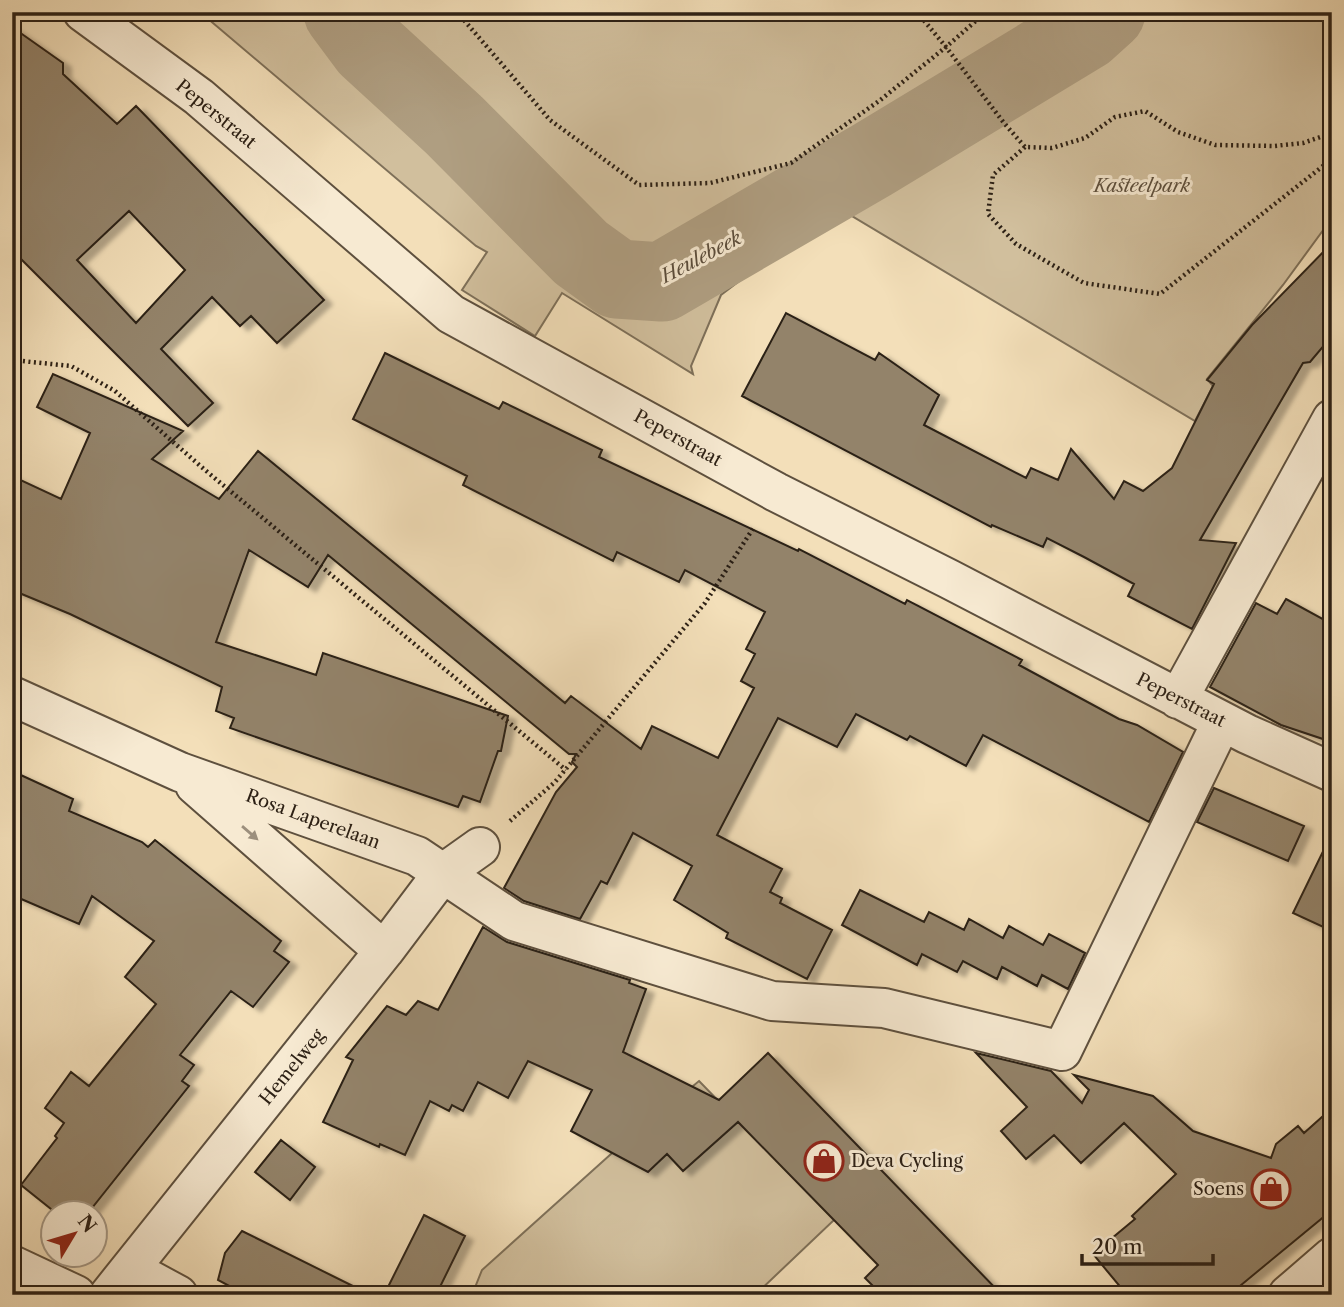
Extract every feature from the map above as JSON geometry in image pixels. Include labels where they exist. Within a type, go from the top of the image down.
[{"type":"street","name":"Peperstraat","points":[[83,12],[199,97],[451,314],[776,492],[1178,699],[1332,772]]},
{"type":"street","points":[[1178,699],[1332,419]]},
{"type":"street","name":"Rosa Laperelaan","points":[[12,696],[180,772],[417,856],[514,921],[772,1001],[884,1008],[1062,1051],[1222,721]]},
{"type":"street","name":"Rosa Laperelaan","points":[[180,772],[384,951]]},
{"type":"street","name":"Hemelweg","points":[[120,1282],[384,951],[442,874],[480,847]]},
{"type":"street","points":[[1288,1295],[1332,1257]]},
{"type":"street","points":[[12,1265],[76,1295]]},
{"type":"street","points":[[120,1282],[178,1295]]},
{"type":"path","points":[[457,12],[550,121],[639,185],[710,183],[791,163],[879,101],[986,12]]},
{"type":"path","points":[[917,12],[1025,147]]},
{"type":"path","points":[[1332,133],[1303,144],[1215,145],[1178,132],[1145,111],[1115,117],[1085,138],[1052,148],[1025,147],[993,175],[988,214],[1016,244],[1084,283],[1160,294],[1332,159]]},
{"type":"path","points":[[12,360],[71,366],[115,391],[205,470],[566,770]]},
{"type":"path","points":[[480,847],[566,770],[705,603],[776,492]]},
{"type":"green space","name":"Kasteelpark","points":[[200,12],[1332,12],[1332,218],[1283,285],[1207,379],[1213,386],[1195,421],[850,215],[763,263],[721,295],[691,366],[693,374],[562,293],[535,336],[462,290],[487,252],[476,246]]},
{"type":"green space","points":[[699,1081],[834,1220],[755,1295],[472,1295],[482,1270],[611,1154]]},
{"type":"building","points":[[12,27],[63,63],[63,74],[117,124],[136,106],[324,300],[277,343],[251,316],[240,326],[212,297],[161,349],[213,403],[188,426],[12,250]],"holes":[[[129,211],[185,270],[136,323],[77,260]]]},
{"type":"building","points":[[1332,243],[1332,336],[1310,362],[1303,363],[1200,540],[1236,543],[1192,629],[1128,596],[1134,584],[1084,557],[1047,538],[1043,547],[992,525],[991,527],[742,396],[786,313],[875,360],[879,353],[939,395],[924,425],[1026,478],[1031,468],[1058,480],[1071,449],[1114,499],[1124,481],[1143,491],[1172,468],[1214,384],[1207,380],[1252,325]]},
{"type":"building","points":[[385,353],[499,409],[503,402],[602,450],[599,457],[798,551],[799,549],[905,604],[907,600],[1022,660],[1019,665],[1119,719],[1137,725],[1183,752],[1149,822],[983,735],[966,766],[910,736],[907,740],[856,714],[837,747],[778,718],[717,835],[782,869],[770,892],[782,898],[780,903],[832,930],[807,979],[726,938],[728,933],[674,900],[692,866],[633,833],[607,884],[601,881],[580,919],[524,901],[504,888],[556,792],[577,767],[572,762],[576,754],[569,754],[328,555],[308,587],[249,550],[216,642],[316,675],[323,653],[508,716],[501,751],[498,751],[480,802],[463,796],[458,807],[230,728],[234,718],[216,711],[222,687],[70,614],[12,590],[12,476],[61,499],[90,433],[37,407],[53,374],[183,431],[152,459],[219,499],[258,451],[565,703],[571,696],[641,749],[652,726],[718,758],[754,688],[741,681],[755,654],[746,649],[765,612],[685,570],[679,582],[617,552],[613,561],[463,485],[467,476],[353,419]]},
{"type":"building","points":[[1286,599],[1332,624],[1332,742],[1281,725],[1210,687],[1256,603],[1277,614]]},
{"type":"building","points":[[12,771],[73,799],[69,811],[148,847],[155,840],[281,941],[274,951],[289,962],[253,1007],[231,991],[180,1055],[194,1065],[182,1081],[189,1086],[100,1198],[38,1199],[21,1185],[57,1138],[55,1136],[64,1123],[45,1108],[71,1072],[89,1086],[156,1004],[125,977],[154,941],[92,896],[79,924],[12,895]]},
{"type":"building","points":[[1214,788],[1304,826],[1288,861],[1197,822]]},
{"type":"building","points":[[1332,833],[1332,931],[1293,913]]},
{"type":"building","points":[[860,890],[924,922],[929,912],[964,930],[969,919],[1003,938],[1009,926],[1043,945],[1049,934],[1085,953],[1068,989],[1042,975],[1037,986],[1002,967],[997,979],[963,961],[957,972],[922,954],[917,965],[842,925]]},
{"type":"building","points":[[483,927],[507,942],[630,980],[629,983],[646,989],[623,1052],[719,1100],[768,1053],[1002,1295],[882,1295],[865,1278],[878,1265],[738,1122],[683,1171],[667,1154],[648,1172],[571,1131],[592,1090],[528,1061],[508,1098],[478,1082],[463,1111],[452,1105],[449,1111],[430,1101],[405,1155],[380,1144],[379,1147],[323,1122],[353,1060],[346,1057],[387,1006],[406,1015],[418,1001],[438,1010]]},
{"type":"building","points":[[976,1053],[1051,1071],[1082,1103],[1089,1090],[1074,1075],[1153,1096],[1193,1131],[1271,1158],[1276,1144],[1298,1126],[1304,1133],[1332,1108],[1332,1210],[1229,1295],[1127,1295],[1093,1254],[1135,1219],[1132,1216],[1176,1174],[1124,1123],[1081,1163],[1054,1135],[1026,1159],[1001,1131],[1027,1107]]},
{"type":"building","points":[[281,1140],[315,1167],[290,1200],[255,1172]]},
{"type":"building","points":[[424,1215],[465,1236],[436,1295],[384,1295]]},
{"type":"building","points":[[242,1231],[371,1295],[246,1295],[218,1280],[225,1253]]},
{"type":"waterway","name":"Heulebeek","points":[[343,12],[369,47],[454,125],[581,253],[617,279],[662,282],[872,160],[1085,31],[1106,12]]},
{"type":"place","name":"Deva Cycling","points":[[824,1161]]},
{"type":"place","name":"Soens","points":[[1271,1189]]}]
